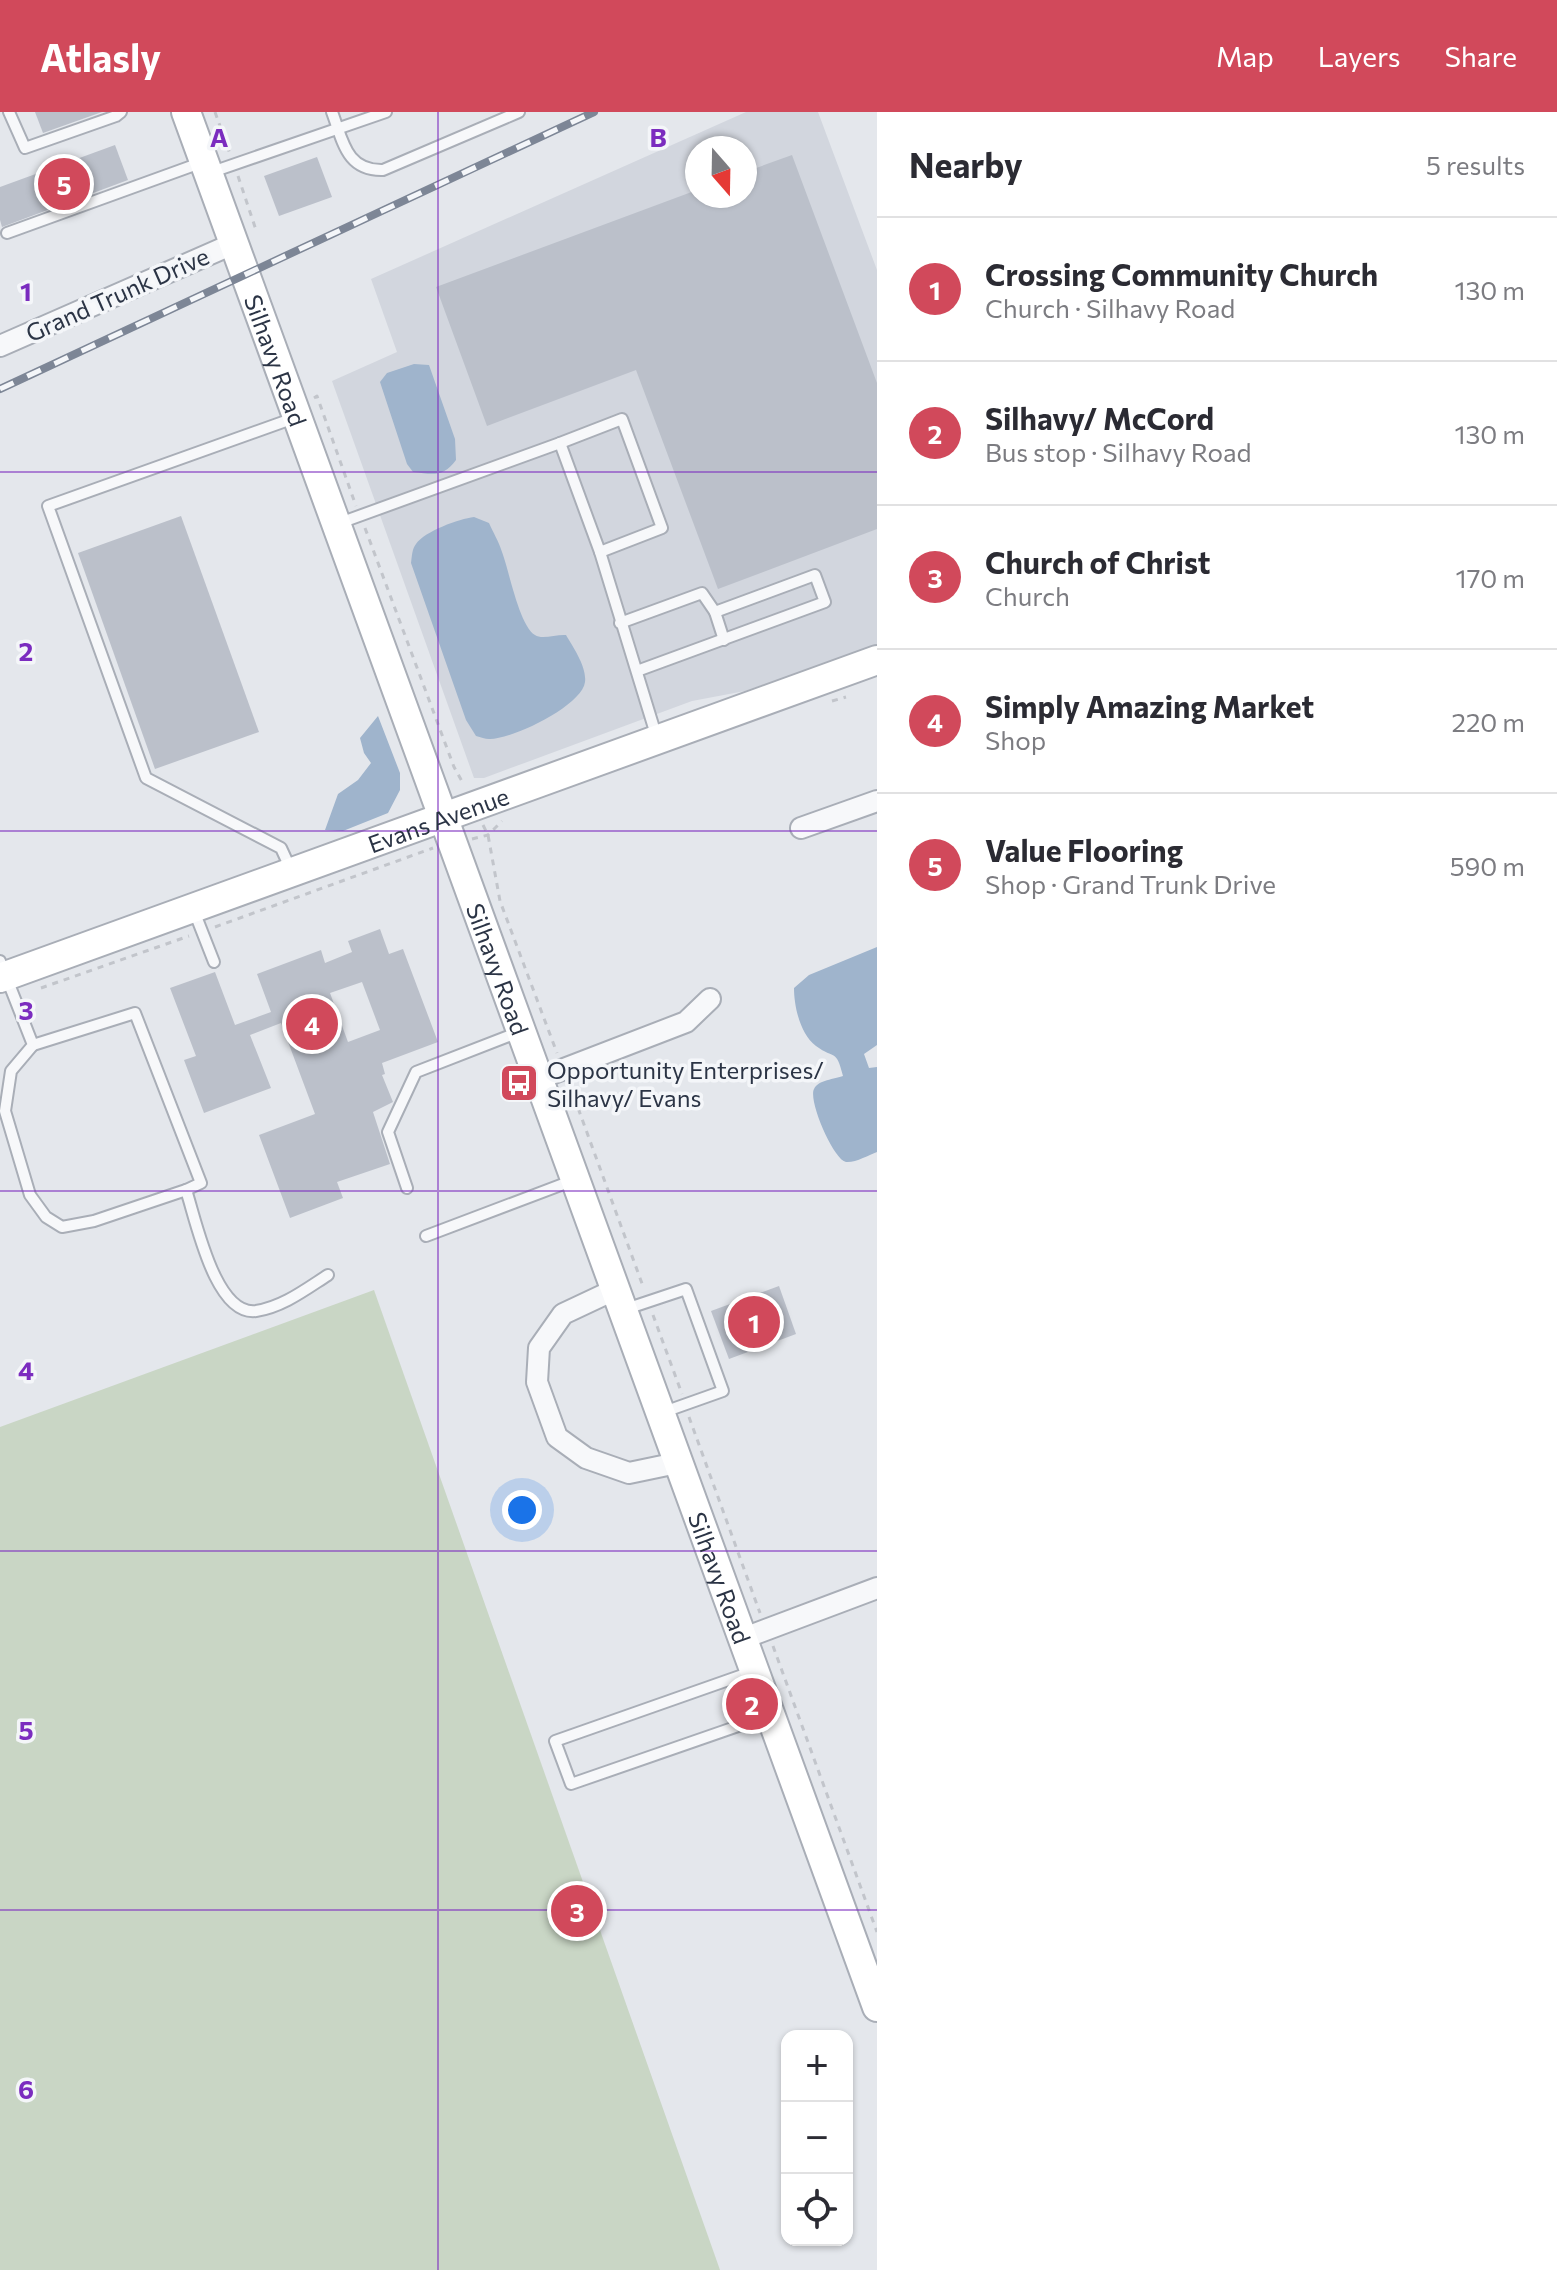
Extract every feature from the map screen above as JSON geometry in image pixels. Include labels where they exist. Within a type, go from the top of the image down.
[{"type":"street","name":"Silhavy Road","points":[[186,112],[298,416],[349,520],[442,818],[521,1032],[551,1074],[574,1180],[672,1409],[677,1463],[755,1634],[755,1670],[871,1974],[877,2007]]},
{"type":"street","name":"Grand Trunk Drive","points":[[0,346],[235,243]]},
{"type":"street","name":"Evans Avenue","points":[[2,972],[193,908],[877,660]]},
{"type":"street","points":[[801,828],[877,801]]},
{"type":"street","points":[[551,1074],[686,1022],[710,999]]},
{"type":"street","points":[[628,1301],[563,1314],[539,1348],[537,1382],[557,1437],[586,1458],[629,1473],[677,1463]]},
{"type":"street","points":[[755,1634],[877,1588]]},
{"type":"lane","points":[[9,112],[25,148],[121,112]]},
{"type":"lane","points":[[332,112],[348,153],[356,163],[368,170],[383,170],[519,112]]},
{"type":"lane","points":[[7,233],[207,167],[339,130],[386,112]]},
{"type":"lane","points":[[292,872],[281,848],[146,778],[48,506],[298,416]]},
{"type":"lane","points":[[349,520],[622,419],[662,528],[600,552]]},
{"type":"lane","points":[[560,443],[600,552],[658,739]]},
{"type":"lane","points":[[637,671],[825,602],[815,575],[715,612]]},
{"type":"lane","points":[[620,623],[702,593],[715,612],[724,640]]},
{"type":"lane","points":[[193,908],[214,962]]},
{"type":"lane","points":[[2,972],[33,1045]]},
{"type":"lane","points":[[135,1013],[201,1183],[186,1190],[94,1221],[62,1227],[46,1217],[30,1195],[5,1111],[11,1071],[33,1045],[135,1013]]},
{"type":"lane","points":[[407,1188],[388,1132],[416,1072],[521,1032]]},
{"type":"lane","points":[[426,1236],[574,1180]]},
{"type":"lane","points":[[186,1190],[216,1281],[230,1302],[252,1312],[275,1306],[328,1275]]},
{"type":"lane","points":[[628,1301],[686,1289],[723,1391],[672,1409]]},
{"type":"lane","points":[[755,1670],[555,1741],[571,1784],[771,1714]]},
{"type":"path","points":[[298,416],[317,396],[349,520],[454,767],[488,835],[500,901],[551,1074],[628,1301],[672,1409],[755,1634],[877,1932]]},
{"type":"shaded area","points":[[746,112],[818,112],[877,270],[877,646],[745,691],[692,701],[484,778],[474,778],[332,381],[397,352],[371,279],[685,139],[685,208],[757,208],[757,136],[692,136]]},
{"type":"green space","points":[[374,1290],[720,2270],[0,2270],[0,1427]]},
{"type":"water","points":[[414,364],[429,365],[455,439],[456,460],[437,474],[413,472],[407,464],[380,382],[387,373]]},
{"type":"water","points":[[474,517],[489,523],[501,548],[519,609],[529,629],[542,637],[566,635],[579,657],[585,676],[581,691],[559,711],[513,734],[489,739],[476,736],[466,720],[411,563],[412,553],[420,539],[451,523]]},
{"type":"water","points":[[378,716],[400,773],[400,790],[388,813],[343,831],[325,830],[338,794],[358,780],[371,763],[360,738]]},
{"type":"water","points":[[877,947],[877,1045],[864,1054],[869,1068],[877,1067],[877,1152],[846,1162],[829,1140],[813,1095],[819,1084],[843,1076],[841,1067],[834,1056],[810,1041],[797,1011],[794,988],[809,975]]},
{"type":"building","points":[[35,112],[102,112],[43,133]]},
{"type":"building","points":[[115,145],[128,180],[2,227],[0,187]]},
{"type":"building","points":[[792,155],[877,383],[877,529],[718,589],[636,370],[487,426],[436,287],[685,194],[685,208],[757,208],[757,168]]},
{"type":"building","points":[[317,157],[332,197],[279,216],[264,176]]},
{"type":"building","points":[[181,516],[259,732],[155,769],[78,553]]},
{"type":"building","points":[[380,929],[389,954],[403,949],[438,1042],[382,1063],[385,1074],[382,1075],[393,1102],[373,1112],[390,1164],[337,1182],[343,1198],[290,1218],[259,1135],[315,1114],[281,1023],[250,1035],[271,1088],[204,1113],[184,1060],[196,1056],[170,988],[215,972],[235,1025],[271,1012],[257,974],[321,950],[325,963],[352,952],[348,941]],"holes":[[[362,982],[380,1030],[348,1042],[330,993]]]},
{"type":"building","points":[[779,1286],[796,1334],[729,1359],[711,1311]]},
{"type":"railway","points":[[0,389],[594,112]]},
{"type":"place","name":"Value Flooring","points":[[64,184]]},
{"type":"place","name":"Simply Amazing Market","points":[[312,1024]]},
{"type":"place","name":"Opportunity Enterprises/ Silhavy/ Evans","points":[[519,1083]]},
{"type":"place","name":"Crossing Community Church","points":[[754,1322]]},
{"type":"place","name":"Silhavy/ McCord","points":[[752,1704]]},
{"type":"place","name":"Church of Christ","points":[[577,1911]]}]
